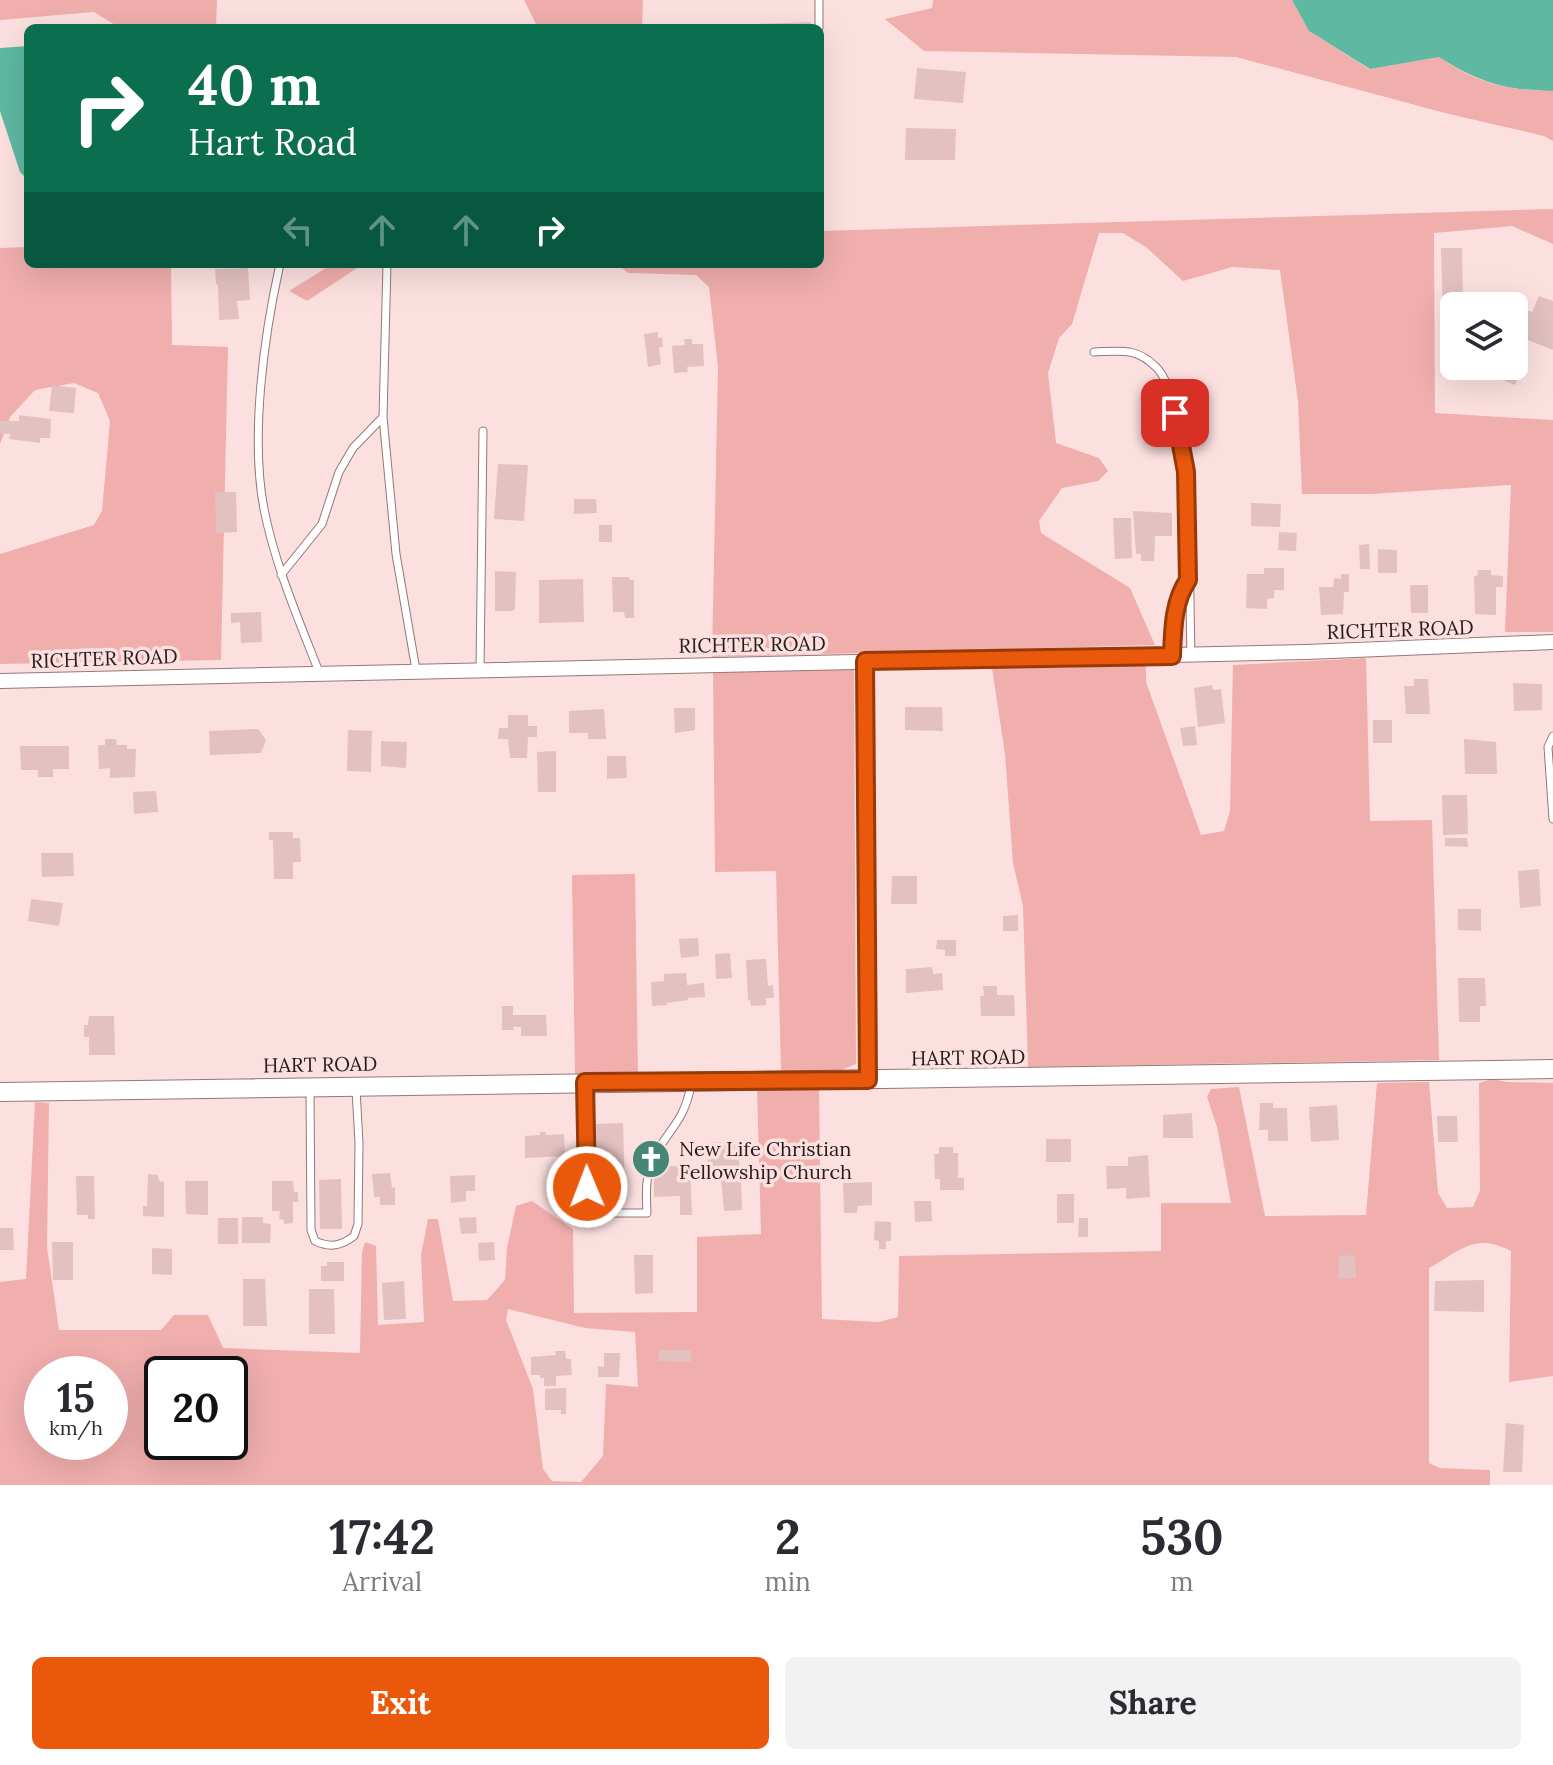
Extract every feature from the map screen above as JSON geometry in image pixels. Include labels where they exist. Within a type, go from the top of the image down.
[{"type":"street","name":"RICHTER ROAD","points":[[0,681],[1172,656],[1553,642]]},
{"type":"street","points":[[865,661],[868,1080]]},
{"type":"street","name":"HART ROAD","points":[[0,1092],[1553,1069]]},
{"type":"lane","points":[[819,0],[819,24]]},
{"type":"lane","points":[[279,268],[273,295],[258,434],[263,507],[281,575],[319,672]]},
{"type":"lane","points":[[387,268],[383,417],[396,554],[416,670]]},
{"type":"lane","points":[[1094,352],[1134,350],[1158,368],[1171,396],[1186,472],[1191,655]]},
{"type":"lane","points":[[281,575],[322,524],[339,472],[353,448],[383,417]]},
{"type":"lane","points":[[480,670],[483,431]]},
{"type":"lane","points":[[1172,656],[1176,613],[1181,591],[1188,580]]},
{"type":"lane","points":[[1553,736],[1548,747],[1553,819]]},
{"type":"lane","points":[[585,1082],[588,1213],[647,1213],[646,1179],[654,1158],[687,1105],[691,1083]]},
{"type":"lane","points":[[310,1086],[311,1230],[315,1241],[336,1246],[354,1236],[358,1224],[359,1155],[355,1086]]},
{"type":"shaded area","points":[[0,0],[217,0],[216,24],[114,24],[94,12],[0,20]]},
{"type":"shaded area","points":[[524,0],[643,0],[642,24],[536,24]]},
{"type":"shaded area","points":[[933,0],[1292,0],[1309,31],[1369,69],[1439,57],[1467,74],[1493,84],[1553,91],[1553,141],[1544,136],[1236,57],[924,51],[885,19],[932,8]]},
{"type":"shaded area","points":[[1292,0],[1553,0],[1553,91],[1493,83],[1439,57],[1370,69],[1309,31]]},
{"type":"shaded area","points":[[24,46],[24,176],[0,111],[0,48]]},
{"type":"shaded area","points":[[1553,209],[1553,244],[1512,226],[1434,233],[1435,413],[1553,420],[1553,632],[1505,632],[1511,485],[1371,494],[1302,494],[1298,401],[1280,270],[1232,267],[1183,281],[1147,248],[1123,233],[1099,233],[1072,324],[1059,338],[1048,373],[1056,443],[1099,458],[1108,471],[1098,481],[1062,488],[1039,521],[1041,533],[1130,588],[1155,645],[712,657],[718,367],[709,287],[696,275],[628,273],[622,268],[824,268],[824,231]]},
{"type":"shaded area","points":[[24,247],[24,268],[171,268],[172,345],[228,347],[221,660],[0,664],[0,554],[94,525],[102,511],[110,421],[98,393],[74,383],[35,390],[10,417],[0,444],[0,248]]},
{"type":"shaded area","points":[[326,268],[357,268],[307,301],[289,291]]},
{"type":"shaded area","points":[[1366,658],[1370,821],[1432,820],[1439,1060],[1028,1067],[1023,906],[1013,863],[1005,754],[992,668],[1146,665],[1146,682],[1201,835],[1224,831],[1230,811],[1233,665]]},
{"type":"shaded area","points":[[854,668],[856,1064],[838,1071],[781,1072],[776,871],[715,872],[713,670]]},
{"type":"shaded area","points":[[635,874],[638,1076],[575,1077],[572,875]]},
{"type":"shaded area","points":[[1492,1079],[1553,1083],[1553,1376],[1509,1382],[1511,1251],[1478,1243],[1429,1268],[1429,1463],[1440,1468],[1490,1470],[1490,1485],[0,1485],[0,1282],[26,1279],[35,1102],[49,1103],[47,1247],[59,1330],[161,1330],[174,1315],[208,1315],[223,1348],[360,1353],[362,1252],[365,1242],[376,1246],[378,1325],[424,1322],[421,1255],[428,1219],[438,1219],[453,1301],[487,1300],[505,1280],[507,1248],[516,1206],[532,1201],[573,1229],[574,1313],[697,1312],[697,1237],[761,1234],[757,1089],[819,1089],[822,1319],[879,1322],[898,1317],[899,1256],[1161,1251],[1161,1203],[1231,1203],[1217,1127],[1207,1097],[1211,1089],[1239,1087],[1265,1216],[1366,1215],[1377,1083],[1429,1082],[1438,1193],[1447,1208],[1473,1207],[1480,1191],[1479,1083]],"holes":[[[508,1309],[585,1328],[635,1332],[638,1387],[606,1384],[603,1456],[581,1482],[552,1481],[543,1469],[533,1389],[506,1320]]]},
{"type":"building","points":[[811,22],[811,24],[757,24]]},
{"type":"building","points":[[917,68],[966,72],[963,103],[914,99]]},
{"type":"building","points":[[906,128],[956,129],[955,160],[905,160]]},
{"type":"building","points":[[1441,248],[1462,248],[1463,292],[1442,292]]},
{"type":"building","points":[[248,268],[250,300],[237,301],[239,319],[219,320],[215,269]]},
{"type":"building","points":[[1539,296],[1553,301],[1553,350],[1528,340],[1528,310],[1532,312]]},
{"type":"building","points":[[658,332],[663,347],[659,347],[661,364],[648,367],[644,334]]},
{"type":"building","points":[[684,339],[692,339],[692,344],[703,344],[704,366],[687,367],[688,372],[674,373],[672,346],[685,345]]},
{"type":"building","points":[[52,385],[76,388],[74,413],[49,411]]},
{"type":"building","points":[[19,415],[51,419],[50,438],[40,438],[40,443],[9,439],[10,434],[0,433],[0,421],[19,421]]},
{"type":"building","points":[[498,464],[528,465],[524,521],[494,519]]},
{"type":"building","points":[[215,492],[236,492],[237,532],[216,533]]},
{"type":"building","points":[[574,499],[596,499],[597,513],[574,514]]},
{"type":"building","points":[[1251,503],[1281,504],[1280,527],[1251,526]]},
{"type":"building","points":[[1133,511],[1172,513],[1172,536],[1155,536],[1154,561],[1141,561],[1141,554],[1136,554]]},
{"type":"building","points":[[1113,518],[1131,518],[1132,558],[1115,559]]},
{"type":"building","points":[[599,525],[612,525],[612,542],[599,542]]},
{"type":"building","points":[[1279,532],[1297,533],[1296,551],[1278,550]]},
{"type":"building","points":[[1369,544],[1370,569],[1360,569],[1359,545]]},
{"type":"building","points":[[1378,549],[1397,550],[1397,573],[1378,573]]},
{"type":"building","points":[[1264,568],[1284,568],[1284,590],[1274,590],[1274,598],[1267,599],[1267,609],[1246,608],[1247,574],[1264,574]]},
{"type":"building","points":[[1478,570],[1491,570],[1491,575],[1503,576],[1503,587],[1496,587],[1496,615],[1475,614],[1474,576],[1477,576]]},
{"type":"building","points":[[495,571],[516,572],[515,609],[512,611],[495,611]]},
{"type":"building","points":[[1341,574],[1349,574],[1349,592],[1344,592],[1343,614],[1321,615],[1319,587],[1333,587],[1334,578],[1341,579]]},
{"type":"building","points":[[612,577],[634,580],[634,618],[625,618],[624,612],[613,612]]},
{"type":"building","points":[[583,579],[584,622],[539,623],[539,580]]},
{"type":"building","points":[[1410,585],[1428,585],[1428,613],[1411,613]]},
{"type":"building","points":[[261,612],[262,642],[241,643],[240,622],[231,623],[231,613]]},
{"type":"building","points":[[1414,679],[1428,679],[1430,714],[1406,714],[1404,686],[1414,686]]},
{"type":"building","points":[[1513,683],[1542,684],[1542,710],[1514,711]]},
{"type":"building","points":[[1212,685],[1213,690],[1221,689],[1225,723],[1198,727],[1194,688]]},
{"type":"building","points":[[905,707],[942,707],[943,731],[905,730]]},
{"type":"building","points":[[674,708],[695,708],[695,730],[675,733]]},
{"type":"building","points":[[604,709],[606,739],[588,739],[588,733],[569,733],[569,711]]},
{"type":"building","points":[[508,715],[528,715],[528,726],[537,726],[537,737],[528,737],[527,758],[510,758],[508,739],[498,739],[499,728],[508,728]]},
{"type":"building","points":[[1373,720],[1392,720],[1392,743],[1373,743]]},
{"type":"building","points":[[1195,726],[1197,745],[1183,746],[1180,728]]},
{"type":"building","points":[[258,729],[266,740],[261,753],[210,755],[209,731]]},
{"type":"building","points":[[348,730],[372,731],[371,772],[347,771]]},
{"type":"building","points":[[105,739],[116,739],[117,745],[136,749],[135,777],[110,778],[110,768],[99,769],[98,745],[105,745]]},
{"type":"building","points":[[1464,739],[1496,742],[1497,774],[1465,774]]},
{"type":"building","points":[[381,741],[407,742],[406,768],[381,766]]},
{"type":"building","points":[[20,746],[69,746],[69,769],[53,769],[53,777],[38,777],[38,770],[21,770]]},
{"type":"building","points":[[556,751],[556,792],[538,792],[537,752]]},
{"type":"building","points":[[607,756],[626,756],[627,778],[607,779]]},
{"type":"building","points":[[156,791],[158,812],[134,814],[133,792]]},
{"type":"building","points":[[1442,795],[1467,795],[1468,834],[1443,835]]},
{"type":"building","points":[[269,832],[293,832],[293,838],[300,838],[301,862],[293,862],[293,879],[274,879],[273,840],[269,840]]},
{"type":"building","points":[[1445,838],[1467,838],[1468,847],[1445,846]]},
{"type":"building","points":[[41,853],[73,853],[74,876],[42,877]]},
{"type":"building","points":[[1539,869],[1541,906],[1520,908],[1518,871]]},
{"type":"building","points":[[892,876],[917,876],[917,904],[891,904]]},
{"type":"building","points":[[31,899],[63,903],[59,926],[28,921]]},
{"type":"building","points":[[1458,909],[1481,909],[1481,931],[1458,930]]},
{"type":"building","points":[[1018,915],[1018,931],[1003,931],[1003,916]]},
{"type":"building","points":[[698,938],[699,956],[681,958],[679,939]]},
{"type":"building","points":[[937,940],[956,940],[956,956],[945,956],[945,950],[936,949]]},
{"type":"building","points":[[730,953],[732,978],[716,979],[715,954]]},
{"type":"building","points":[[766,959],[768,986],[773,985],[774,998],[766,998],[766,1005],[751,1006],[746,960]]},
{"type":"building","points":[[932,967],[933,974],[942,973],[943,990],[906,993],[906,969]]},
{"type":"building","points":[[686,973],[687,985],[704,983],[705,997],[652,1006],[651,982],[664,981],[664,974]]},
{"type":"building","points":[[1458,978],[1485,978],[1486,1006],[1480,1006],[1480,1022],[1459,1022]]},
{"type":"building","points":[[983,986],[997,986],[997,995],[1014,995],[1015,1016],[981,1016]]},
{"type":"building","points":[[502,1006],[513,1006],[513,1015],[546,1015],[547,1036],[521,1036],[521,1027],[502,1030]]},
{"type":"building","points":[[89,1016],[114,1016],[115,1055],[89,1055],[89,1037],[84,1037],[84,1025],[88,1025]]},
{"type":"building","points":[[1260,1103],[1273,1103],[1273,1108],[1287,1108],[1288,1141],[1268,1141],[1268,1130],[1259,1130]]},
{"type":"building","points":[[1337,1105],[1339,1140],[1311,1142],[1309,1107]]},
{"type":"building","points":[[1192,1113],[1193,1138],[1163,1138],[1163,1115]]},
{"type":"building","points":[[1437,1116],[1457,1116],[1458,1142],[1438,1142]]},
{"type":"building","points":[[623,1123],[625,1188],[597,1189],[596,1124]]},
{"type":"building","points":[[540,1132],[546,1132],[546,1135],[564,1134],[565,1156],[525,1158],[525,1136],[540,1135]]},
{"type":"building","points":[[1046,1139],[1071,1139],[1071,1162],[1046,1162]]},
{"type":"building","points":[[721,1142],[721,1145],[738,1145],[740,1175],[723,1176],[722,1168],[708,1169],[706,1143]]},
{"type":"building","points":[[939,1147],[953,1147],[953,1153],[958,1153],[958,1178],[964,1178],[964,1190],[940,1190],[940,1179],[935,1179],[934,1154],[939,1154]]},
{"type":"building","points":[[1148,1155],[1150,1197],[1126,1199],[1126,1188],[1107,1189],[1106,1166],[1128,1166],[1128,1157]]},
{"type":"building","points":[[654,1166],[690,1166],[692,1215],[680,1215],[680,1196],[654,1197]]},
{"type":"building","points":[[390,1173],[392,1188],[395,1187],[395,1205],[380,1205],[380,1197],[374,1197],[372,1174]]},
{"type":"building","points":[[148,1174],[158,1175],[159,1181],[164,1182],[164,1217],[143,1216],[143,1206],[147,1206]]},
{"type":"building","points":[[475,1175],[475,1191],[466,1191],[466,1201],[451,1203],[450,1176]]},
{"type":"building","points":[[76,1176],[94,1176],[95,1219],[77,1215]]},
{"type":"building","points":[[341,1179],[342,1229],[320,1229],[319,1180]]},
{"type":"building","points":[[741,1179],[742,1210],[724,1211],[721,1180]]},
{"type":"building","points":[[185,1181],[208,1181],[208,1215],[186,1214]]},
{"type":"building","points":[[272,1181],[293,1181],[298,1202],[293,1202],[293,1223],[284,1224],[284,1220],[279,1219],[280,1211],[272,1211]]},
{"type":"building","points":[[872,1182],[872,1205],[858,1206],[857,1213],[844,1213],[843,1183]]},
{"type":"building","points":[[553,1184],[573,1184],[573,1210],[553,1210]]},
{"type":"building","points":[[1057,1194],[1074,1194],[1074,1223],[1057,1223]]},
{"type":"building","points":[[914,1201],[931,1201],[932,1221],[915,1222]]},
{"type":"building","points":[[242,1217],[263,1217],[263,1223],[271,1224],[270,1243],[242,1243]]},
{"type":"building","points":[[476,1217],[477,1233],[461,1234],[459,1218]]},
{"type":"building","points":[[218,1218],[238,1218],[238,1244],[218,1244]]},
{"type":"building","points":[[1079,1218],[1088,1218],[1088,1237],[1078,1237]]},
{"type":"building","points":[[875,1221],[891,1222],[891,1241],[886,1241],[886,1249],[879,1249],[879,1241],[874,1240]]},
{"type":"building","points":[[0,1228],[13,1228],[14,1250],[0,1250]]},
{"type":"building","points":[[52,1242],[73,1242],[73,1280],[53,1280]]},
{"type":"building","points":[[494,1242],[495,1260],[479,1261],[478,1243]]},
{"type":"building","points":[[152,1248],[172,1249],[172,1275],[152,1274]]},
{"type":"building","points":[[634,1255],[653,1255],[653,1293],[635,1294]]},
{"type":"building","points":[[1355,1255],[1356,1278],[1338,1278],[1339,1256]]},
{"type":"building","points":[[327,1262],[344,1262],[344,1281],[321,1281],[321,1266],[327,1266]]},
{"type":"building","points":[[243,1279],[265,1279],[267,1326],[243,1326]]},
{"type":"building","points":[[1484,1280],[1484,1312],[1434,1311],[1435,1281]]},
{"type":"building","points":[[404,1281],[406,1319],[384,1320],[382,1283]]},
{"type":"building","points":[[309,1289],[334,1289],[335,1334],[309,1334]]},
{"type":"building","points":[[659,1350],[691,1350],[691,1362],[658,1361]]},
{"type":"building","points":[[555,1351],[565,1351],[566,1359],[571,1359],[572,1375],[556,1376],[556,1386],[544,1386],[544,1378],[531,1375],[531,1357],[556,1355]]},
{"type":"building","points":[[604,1353],[620,1353],[619,1377],[598,1377],[598,1366],[604,1367]]},
{"type":"building","points":[[566,1388],[566,1414],[561,1414],[561,1410],[545,1410],[545,1389]]},
{"type":"building","points":[[1506,1423],[1524,1425],[1522,1472],[1503,1472]]},
{"type":"place","name":"New Life Christian Fellowship Church","points":[[651,1159]]},
{"type":"route","points":[[587,1187],[585,1082],[868,1080],[865,661],[1172,656],[1173,624],[1181,591],[1188,580],[1186,472],[1175,413]]}]
